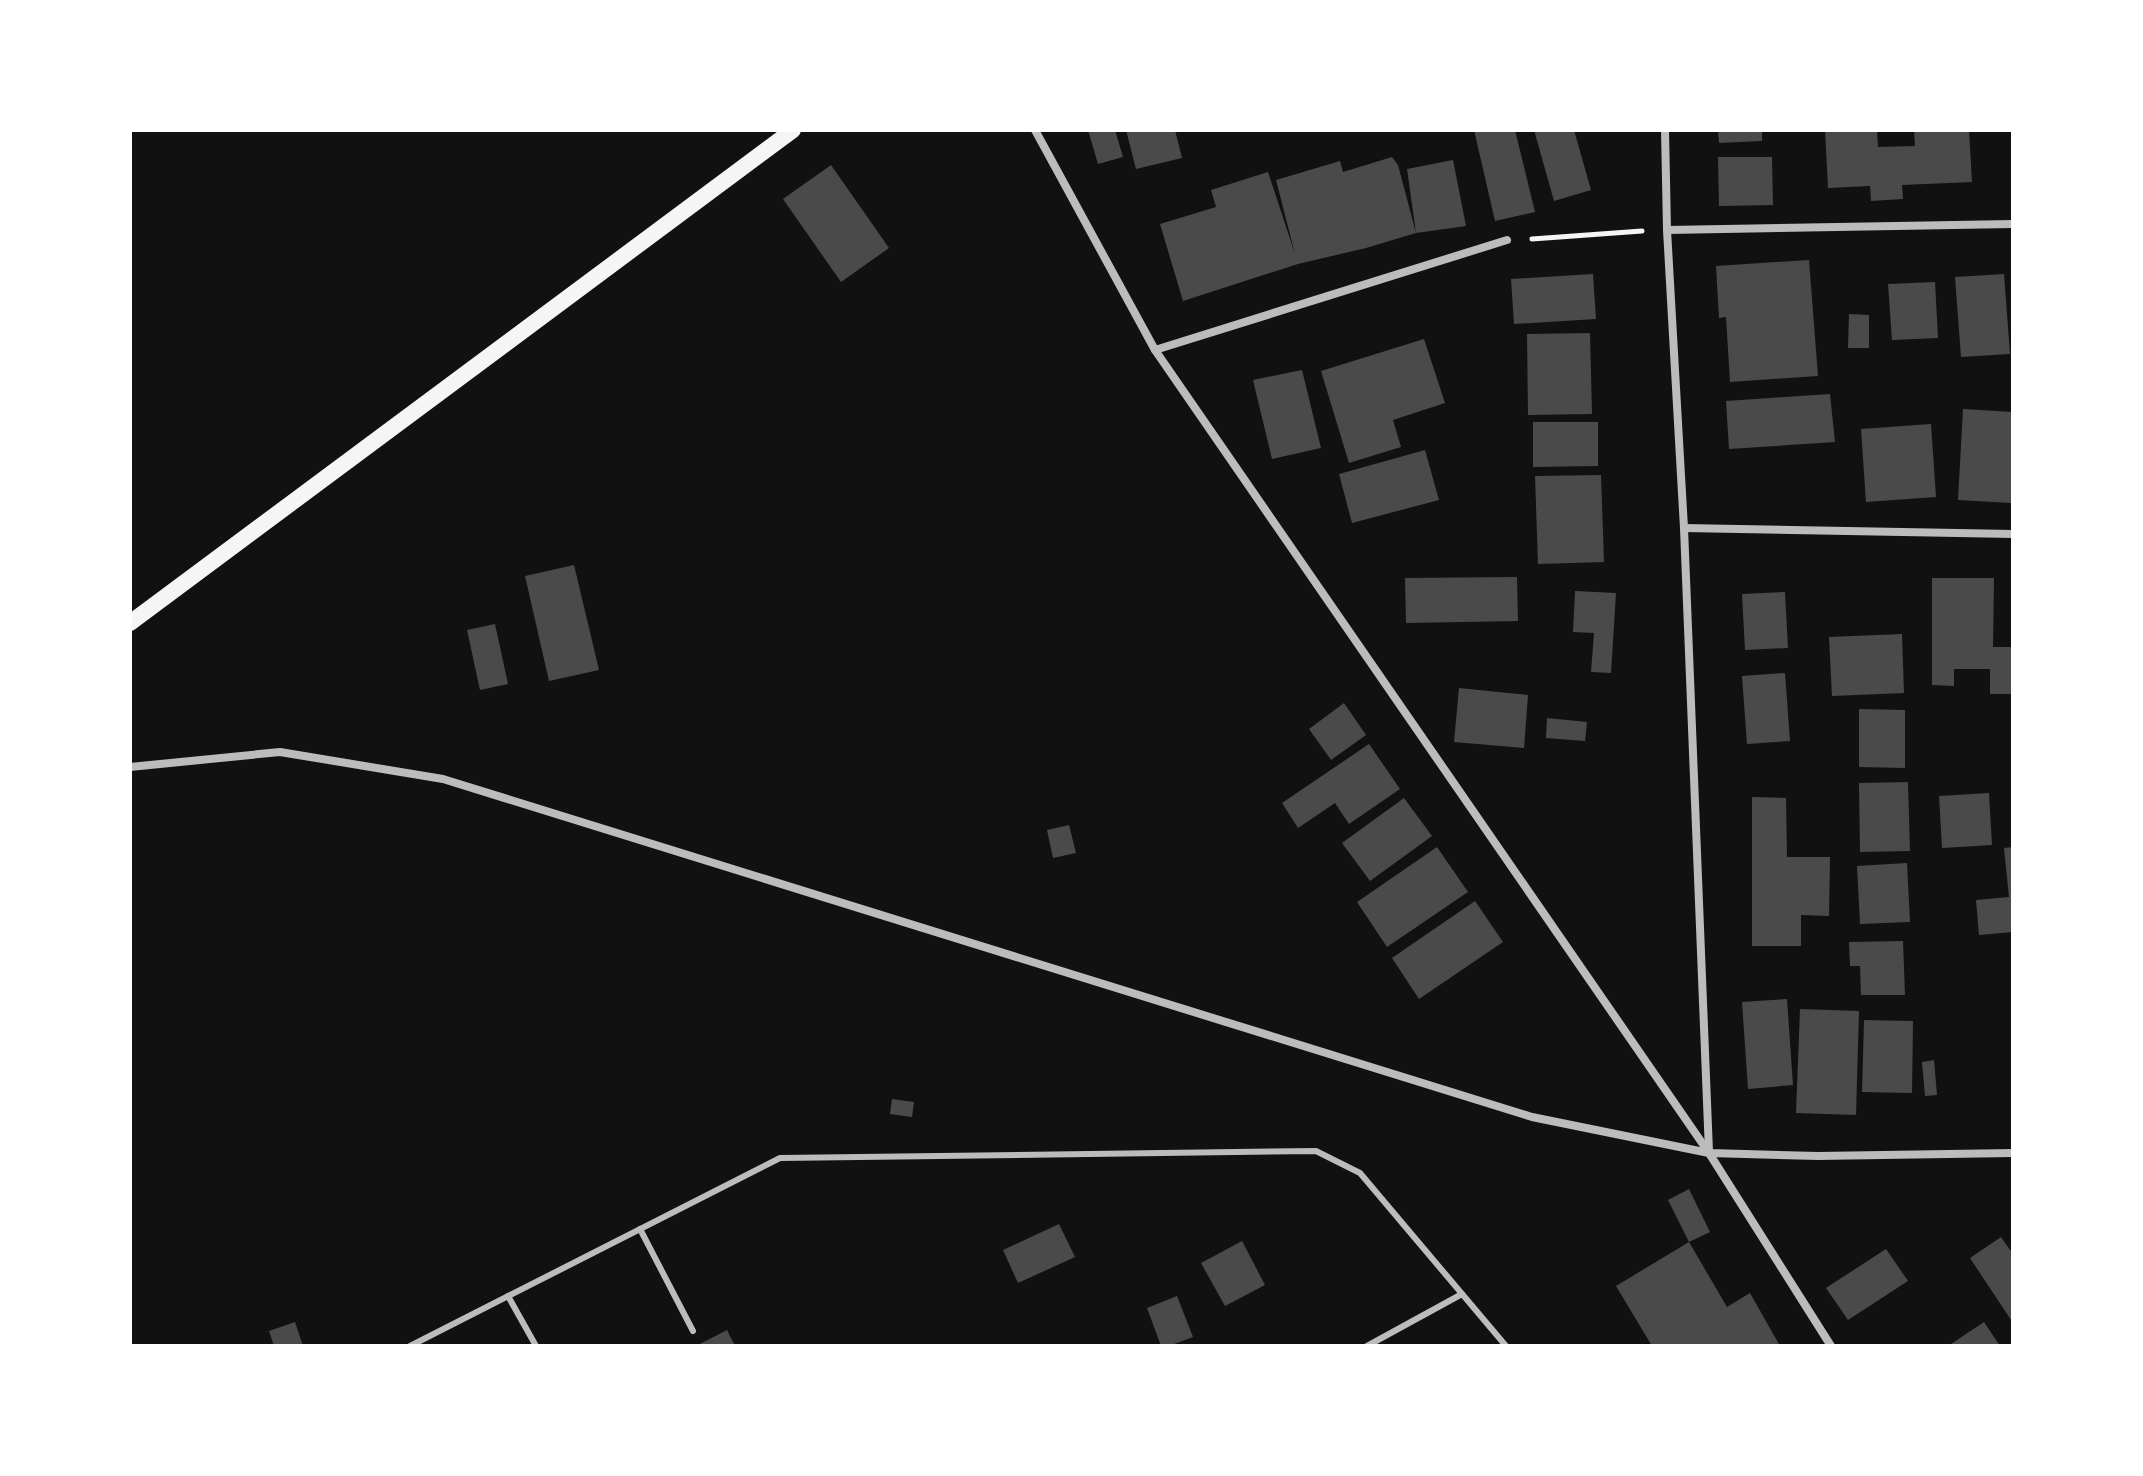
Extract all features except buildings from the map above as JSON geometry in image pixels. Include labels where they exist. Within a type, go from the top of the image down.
[{"type":"main road","points":[[130,623],[793,130]]},
{"type":"street","points":[[1035,130],[1155,350],[1709,1153],[1831,1346]]},
{"type":"street","points":[[1665,130],[1709,1153]]},
{"type":"street","points":[[1667,230],[2013,224]]},
{"type":"street","points":[[1155,350],[1507,240]]},
{"type":"street","points":[[1684,528],[2013,534]]},
{"type":"street","points":[[130,767],[280,752],[443,779],[1532,1117],[1709,1153],[1818,1156],[2013,1153]]},
{"type":"lane","points":[[410,1346],[780,1158],[1316,1151],[1360,1173],[1506,1346]]},
{"type":"lane","points":[[640,1229],[693,1331]]},
{"type":"lane","points":[[1367,1346],[1462,1294]]},
{"type":"lane","points":[[508,1296],[536,1346]]},
{"type":"path","points":[[1507,240],[1667,230]]}]
